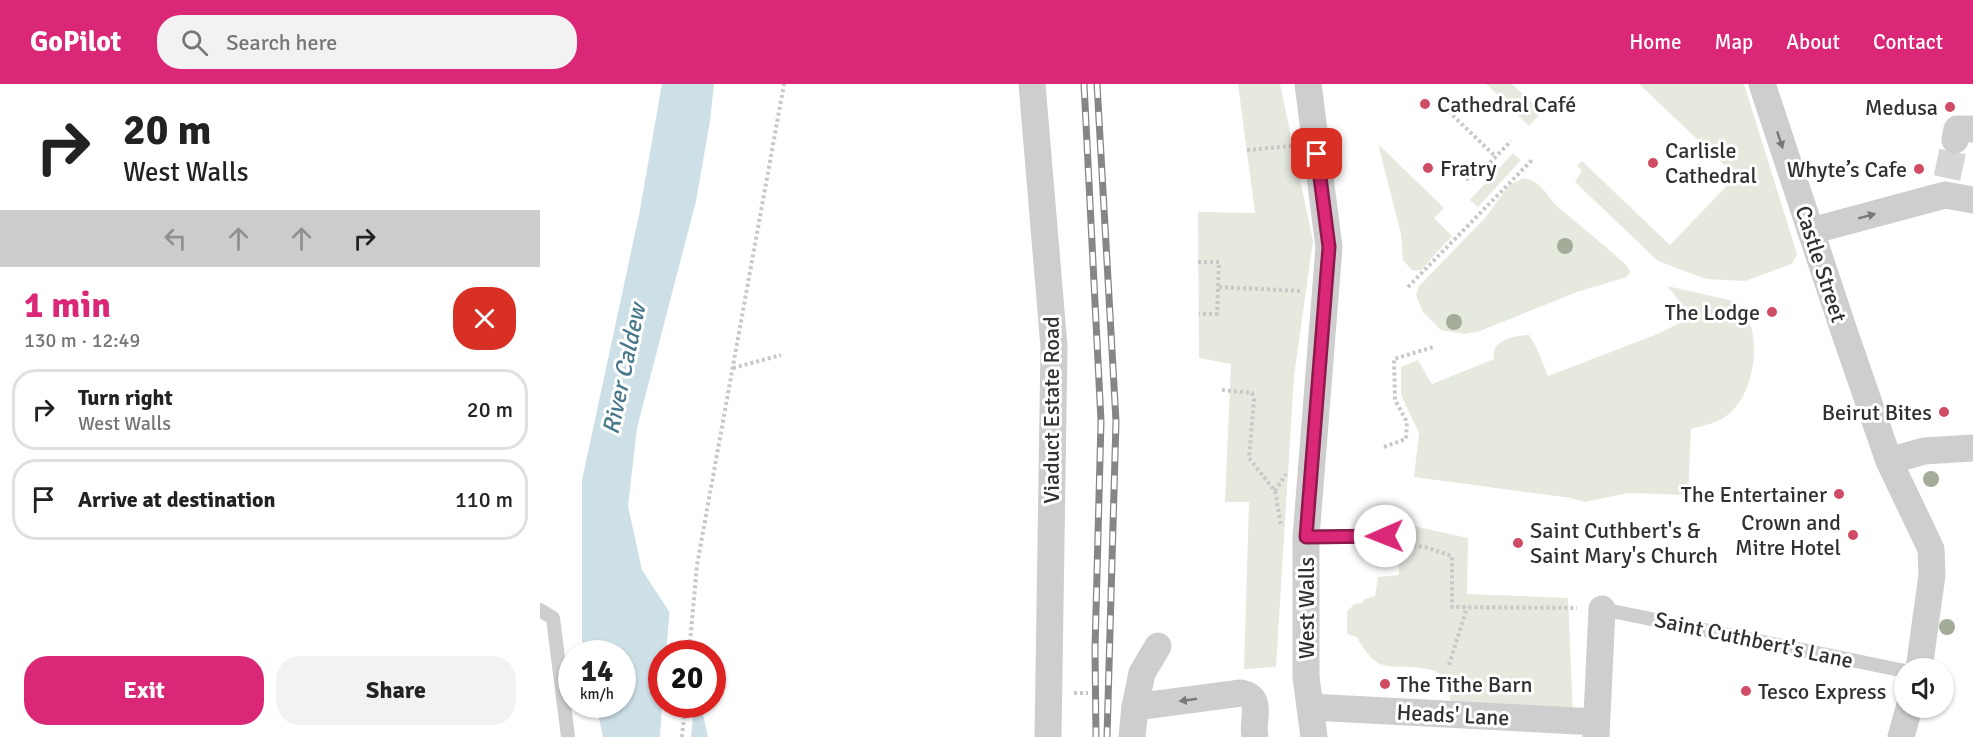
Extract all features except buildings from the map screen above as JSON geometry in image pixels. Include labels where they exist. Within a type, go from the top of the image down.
[{"type":"street","name":"Viaduct Estate Road","points":[[1032,84],[1054,347],[1048,737]]},
{"type":"street","name":"West Walls","points":[[1308,84],[1329,247],[1293,536],[1314,737]]},
{"type":"street","name":"Castle Street","points":[[1762,84],[1886,452],[1932,549],[1932,575],[1921,658]]},
{"type":"street","points":[[1810,231],[1946,186],[1973,200]]},
{"type":"street","points":[[1886,452],[1973,448]]},
{"type":"street","points":[[1596,730],[1602,609]]},
{"type":"street","points":[[1132,737],[1142,673],[1158,646]]},
{"type":"street","points":[[1135,707],[1241,693],[1253,698],[1256,705],[1253,731],[1255,737]]},
{"type":"street","name":"Heads' Lane","points":[[1310,707],[1596,730]]},
{"type":"street","points":[[1901,737],[1906,718]]},
{"type":"lane","points":[[1293,536],[1385,536]]},
{"type":"lane","name":"Saint Cuthbert's Lane","points":[[1602,609],[1894,669]]},
{"type":"lane","points":[[540,610],[553,618],[568,737]]},
{"type":"path","points":[[690,640],[697,565],[784,84]]},
{"type":"path","points":[[1444,107],[1496,157]]},
{"type":"path","points":[[1466,179],[1476,177],[1511,141]]},
{"type":"path","points":[[1247,150],[1294,146]]},
{"type":"path","points":[[1408,287],[1532,160]]},
{"type":"path","points":[[1198,262],[1219,262],[1217,314],[1199,314]]},
{"type":"path","points":[[1219,287],[1305,292]]},
{"type":"path","points":[[1384,447],[1406,439],[1407,422],[1395,400],[1394,359],[1433,347]]},
{"type":"path","points":[[732,368],[781,355]]},
{"type":"path","points":[[1222,390],[1252,393],[1254,399],[1249,458],[1275,491],[1293,536]]},
{"type":"path","points":[[1385,536],[1398,544],[1425,547],[1452,556],[1452,607],[1602,609]]},
{"type":"path","points":[[1449,665],[1467,607]]},
{"type":"path","points":[[682,737],[684,718]]},
{"type":"shaded area","points":[[1238,84],[1280,84],[1313,241],[1294,376],[1276,667],[1244,669],[1249,502],[1225,502],[1231,364],[1199,358],[1198,212],[1255,213]]},
{"type":"shaded area","points":[[1486,84],[1512,84],[1542,112],[1529,126]]},
{"type":"shaded area","points":[[1639,84],[1744,84],[1797,254],[1792,264],[1745,281],[1706,279],[1658,261],[1575,182],[1582,171],[1577,165],[1582,161],[1670,245],[1736,176]]},
{"type":"shaded area","points":[[1378,144],[1444,208],[1434,218],[1452,236],[1421,270],[1413,271],[1403,260],[1401,234]]},
{"type":"shaded area","points":[[1513,153],[1521,160],[1478,207],[1470,200]]},
{"type":"shaded area","points":[[1524,178],[1540,186],[1559,208],[1619,258],[1630,272],[1627,277],[1577,292],[1480,331],[1464,334],[1441,330],[1423,312],[1416,295],[1419,286],[1486,217],[1509,185]]},
{"type":"shaded area","points":[[1667,286],[1738,302],[1750,324],[1753,339],[1753,366],[1750,380],[1738,405],[1718,421],[1691,429],[1688,495],[1628,493],[1585,502],[1571,498],[1414,477],[1419,433],[1401,395],[1401,367],[1418,360],[1432,384],[1494,359],[1494,350],[1505,340],[1529,335],[1548,376],[1655,335],[1686,320],[1682,304]]},
{"type":"shaded area","points":[[1413,526],[1468,538],[1467,594],[1568,598],[1573,716],[1451,708],[1448,679],[1432,670],[1381,664],[1365,651],[1357,637],[1347,634],[1347,611],[1355,604],[1375,596],[1378,577],[1399,575],[1398,542],[1416,539]]},
{"type":"water","name":"River Caldew","points":[[662,84],[714,84],[696,201],[637,428],[628,506],[642,570],[688,640],[648,640],[648,718],[704,718],[708,737],[603,737],[599,718],[636,718],[636,640],[582,640],[582,480],[639,215]]},
{"type":"pier","points":[[670,607],[690,640],[667,640]]},
{"type":"pier","points":[[661,718],[693,718],[691,737],[660,737]]},
{"type":"tunnel","points":[[1947,178],[1955,140]]},
{"type":"railway","points":[[1084,84],[1101,421],[1095,649],[1096,737]]},
{"type":"railway","points":[[1097,84],[1116,421],[1107,737]]},
{"type":"place","name":"Cathedral Café","points":[[1425,104]]},
{"type":"place","name":"Medusa","points":[[1950,107]]},
{"type":"place","name":"Carlisle Cathedral","points":[[1653,163]]},
{"type":"place","name":"Fratry","points":[[1428,168]]},
{"type":"place","name":"Whyte’s Cafe","points":[[1919,169]]},
{"type":"place","name":"The Lodge","points":[[1772,312]]},
{"type":"place","name":"Beirut Bites","points":[[1944,412]]},
{"type":"place","name":"The Entertainer","points":[[1839,494]]},
{"type":"place","name":"Crown and Mitre Hotel","points":[[1853,535]]},
{"type":"place","name":"Saint Cuthbert's & Saint Mary's Church","points":[[1518,543]]},
{"type":"place","name":"The Tithe Barn","points":[[1385,684]]},
{"type":"place","name":"Tesco Express","points":[[1746,691]]},
{"type":"route","points":[[1317,154],[1329,247],[1306,537],[1385,536]]}]
